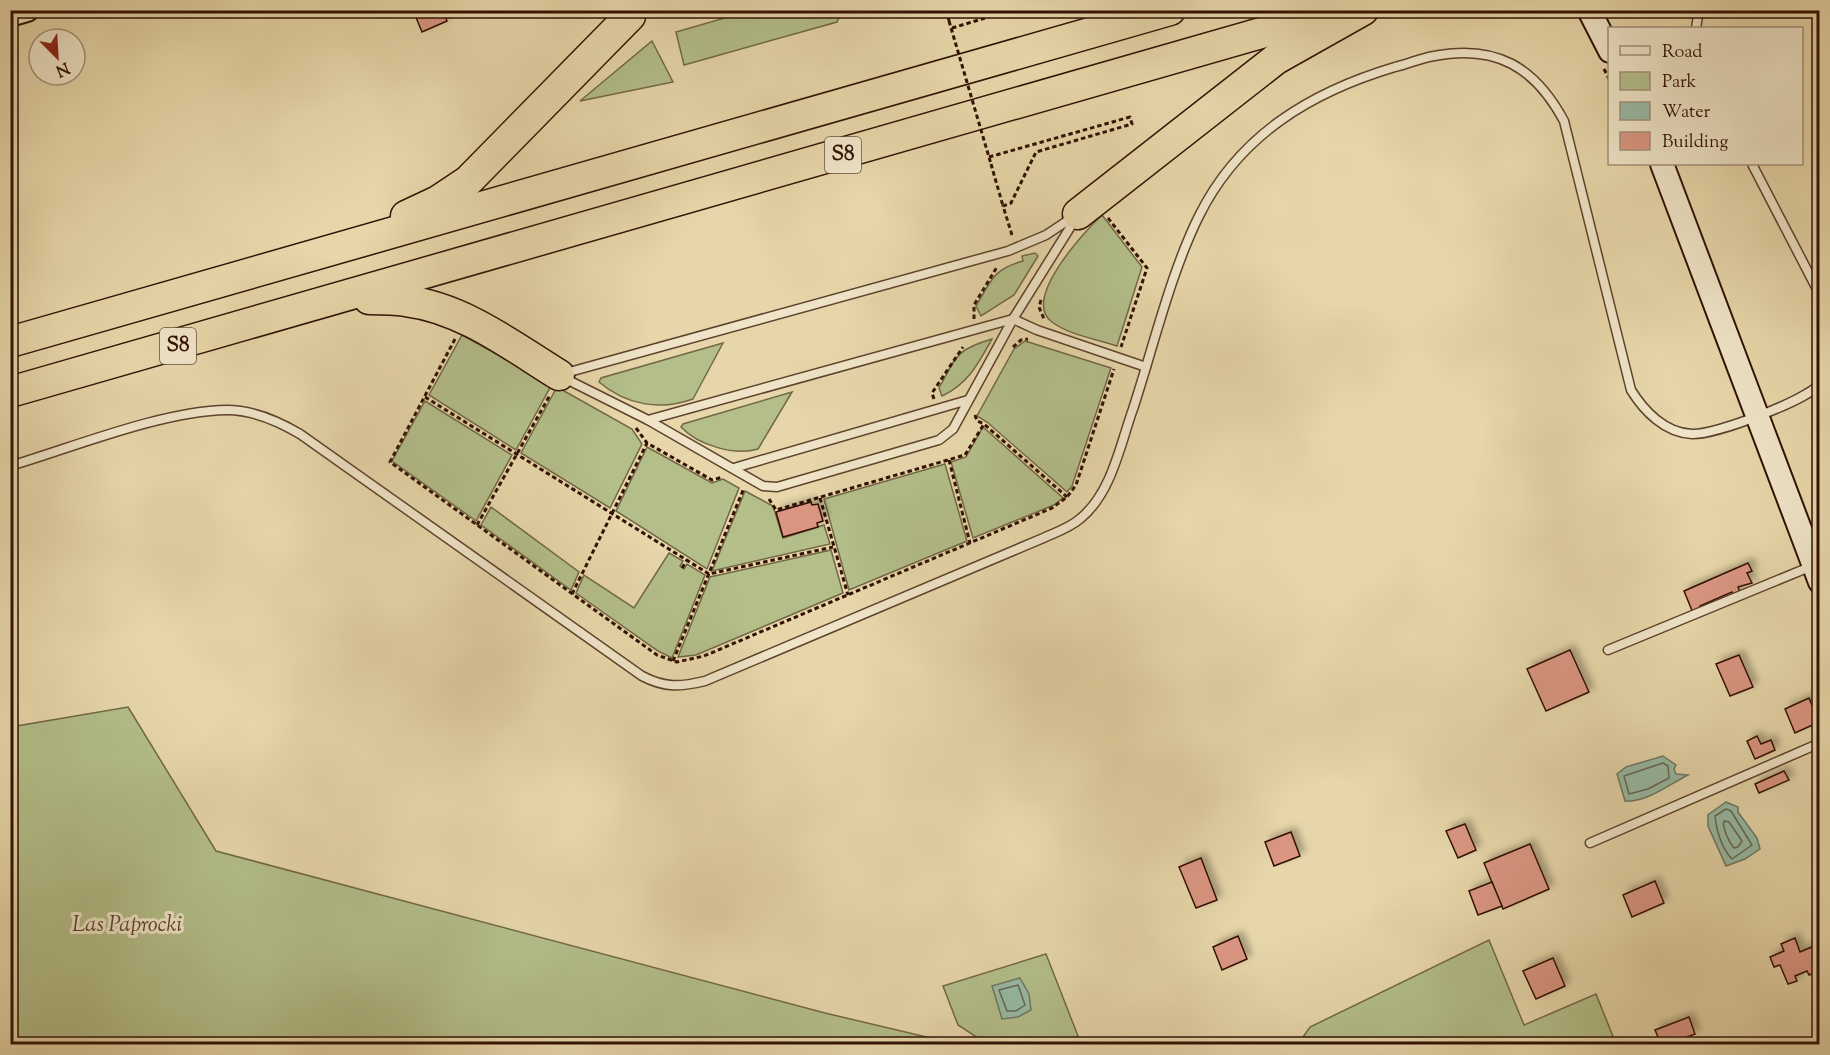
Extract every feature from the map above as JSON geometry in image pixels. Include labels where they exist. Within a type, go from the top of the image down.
[{"type":"highway","name":"S8","points":[[10,342],[316,257],[1170,10]]},
{"type":"highway","name":"S8","points":[[10,392],[345,298],[1341,10]]},
{"type":"highway","points":[[1091,212],[1276,59],[1363,10]]},
{"type":"highway","points":[[316,257],[438,201],[468,181],[633,13]]},
{"type":"highway","points":[[345,298],[407,301],[454,315],[478,325],[555,384]]},
{"type":"street","points":[[10,15],[27,10]]},
{"type":"street","points":[[1589,10],[1608,47]]},
{"type":"street","points":[[1662,165],[1816,574]]},
{"type":"lane","points":[[1696,27],[1699,10]]},
{"type":"lane","points":[[10,466],[192,413],[229,410],[262,416],[281,422],[300,434],[642,676],[658,685],[678,688],[705,681],[1041,539],[1082,518],[1109,480],[1199,216],[1220,182],[1264,132],[1295,109],[1331,89],[1427,57],[1468,52],[1499,58],[1523,70],[1543,88],[1564,121],[1631,390],[1644,411],[1667,426],[1693,434],[1796,401],[1820,384]]},
{"type":"lane","points":[[1753,165],[1820,295]]},
{"type":"lane","points":[[555,384],[1008,251],[1091,212]]},
{"type":"lane","points":[[555,384],[648,420],[763,486],[777,487],[939,440],[953,429],[1013,319],[1091,212]]},
{"type":"lane","points":[[648,420],[1013,319],[1037,330],[1146,367]]},
{"type":"lane","points":[[734,468],[968,400]]},
{"type":"lane","points":[[1608,650],[1816,574]]},
{"type":"lane","points":[[1590,843],[1820,743]]},
{"type":"path","points":[[937,410],[932,393],[960,349],[979,341],[972,311],[998,267],[1012,262],[1005,240],[1013,237],[947,10]]},
{"type":"path","points":[[952,28],[1012,10]]},
{"type":"path","points":[[989,158],[1130,117],[1132,124],[1036,152],[1011,203],[1003,206]]},
{"type":"path","points":[[1091,212],[1147,268],[1120,350]]},
{"type":"path","points":[[1041,296],[1039,307],[1046,322]]},
{"type":"path","points":[[458,334],[390,462],[657,655],[673,661],[688,661],[704,656],[1052,508],[1076,485],[1115,366]]},
{"type":"path","points":[[1012,349],[1021,340],[1029,339]]},
{"type":"path","points":[[477,525],[555,384]]},
{"type":"path","points":[[425,397],[709,574],[833,547]]},
{"type":"path","points":[[980,406],[975,415],[977,421],[984,424]]},
{"type":"path","points":[[573,594],[647,443]]},
{"type":"path","points":[[949,460],[970,544]]},
{"type":"path","points":[[673,661],[744,486]]},
{"type":"path","points":[[820,498],[848,595]]},
{"type":"path","points":[[682,568],[687,560]]},
{"type":"green space","points":[[749,11],[842,11],[837,22],[684,65],[676,32]]},
{"type":"green space","points":[[652,41],[673,82],[580,101]]},
{"type":"green space","points":[[1102,215],[1142,267],[1117,346],[1067,330],[1052,322],[1045,312],[1044,298],[1049,283],[1070,251]]},
{"type":"green space","points":[[1035,253],[1038,256],[1014,295],[981,316],[976,306],[994,277],[1005,268],[1023,261],[1022,256]]},
{"type":"green space","points":[[462,335],[552,384],[516,450],[429,395]]},
{"type":"green space","points":[[992,339],[966,379],[942,396],[939,388],[958,356],[971,347]]},
{"type":"green space","points":[[1025,341],[1111,368],[1072,486],[1067,492],[987,422],[977,416],[1014,349]]},
{"type":"green space","points":[[723,343],[693,399],[681,403],[656,405],[632,401],[609,390],[599,382],[601,378]]},
{"type":"green space","points":[[557,387],[632,429],[642,444],[610,508],[521,453]]},
{"type":"green space","points":[[792,392],[758,449],[738,451],[717,447],[697,439],[681,427],[683,424]]},
{"type":"green space","points":[[425,401],[512,455],[476,521],[392,461]]},
{"type":"green space","points":[[983,427],[1063,498],[1054,505],[973,538],[951,462],[966,457]]},
{"type":"green space","points":[[647,447],[712,483],[723,479],[739,488],[707,569],[616,511]]},
{"type":"green space","points":[[945,464],[967,541],[849,590],[824,499]]},
{"type":"green space","points":[[745,491],[773,506],[783,538],[824,525],[830,544],[712,571]]},
{"type":"green space","points":[[491,507],[579,572],[571,590],[481,525]]},
{"type":"green space","points":[[831,550],[843,593],[696,655],[678,657],[710,577]]},
{"type":"green space","points":[[669,553],[683,561],[680,566],[684,569],[687,564],[705,575],[672,658],[658,651],[576,593],[584,575],[634,608]]},
{"type":"green space","name":"Las Paprocki","points":[[128,707],[216,851],[825,1013],[956,1044],[11,1044],[11,727]]},
{"type":"green space","points":[[1489,940],[1524,1025],[1596,994],[1616,1044],[1298,1044],[1310,1027]]},
{"type":"green space","points":[[1046,954],[1078,1036],[1068,1044],[987,1044],[958,1025],[943,986]]},
{"type":"water","points":[[1663,756],[1676,765],[1674,769],[1676,774],[1688,775],[1649,796],[1625,801],[1617,774],[1626,767]]},
{"type":"water","points":[[1726,802],[1738,807],[1738,812],[1757,838],[1760,849],[1745,859],[1726,866],[1708,826],[1708,815]]},
{"type":"water","points":[[1020,978],[1029,994],[1031,1010],[1018,1017],[1002,1019],[992,986]]},
{"type":"building","points":[[413,10],[443,10],[447,21],[422,32]]},
{"type":"building","points":[[811,502],[812,505],[818,504],[823,521],[817,523],[818,527],[783,537],[776,512]]},
{"type":"building","points":[[1748,563],[1752,571],[1747,573],[1752,583],[1738,587],[1740,592],[1733,595],[1732,592],[1700,606],[1701,609],[1693,613],[1684,591]]},
{"type":"building","points":[[1570,650],[1589,692],[1546,711],[1527,669]]},
{"type":"building","points":[[1739,655],[1753,687],[1730,696],[1716,664]]},
{"type":"building","points":[[1809,698],[1819,722],[1795,733],[1785,709]]},
{"type":"building","points":[[1757,736],[1761,744],[1771,740],[1775,750],[1755,759],[1747,741]]},
{"type":"building","points":[[1784,771],[1789,780],[1759,793],[1755,784]]},
{"type":"building","points":[[1465,824],[1476,850],[1458,858],[1446,831]]},
{"type":"building","points":[[1291,832],[1300,856],[1274,866],[1265,842]]},
{"type":"building","points":[[1530,844],[1549,889],[1503,909],[1484,863]]},
{"type":"building","points":[[1201,858],[1217,900],[1196,908],[1179,867]]},
{"type":"building","points":[[1655,881],[1664,903],[1632,917],[1623,895]]},
{"type":"building","points":[[1492,882],[1502,906],[1478,915],[1469,891]]},
{"type":"building","points":[[1238,936],[1247,959],[1222,970],[1213,947]]},
{"type":"building","points":[[1795,938],[1800,952],[1814,946],[1820,959],[1820,971],[1809,975],[1807,971],[1795,976],[1797,981],[1788,984],[1780,965],[1774,967],[1770,957],[1784,951],[1781,944]]},
{"type":"building","points":[[1553,958],[1565,986],[1536,999],[1523,971]]},
{"type":"building","points":[[1689,1017],[1695,1034],[1669,1044],[1661,1044],[1655,1030]]}]
